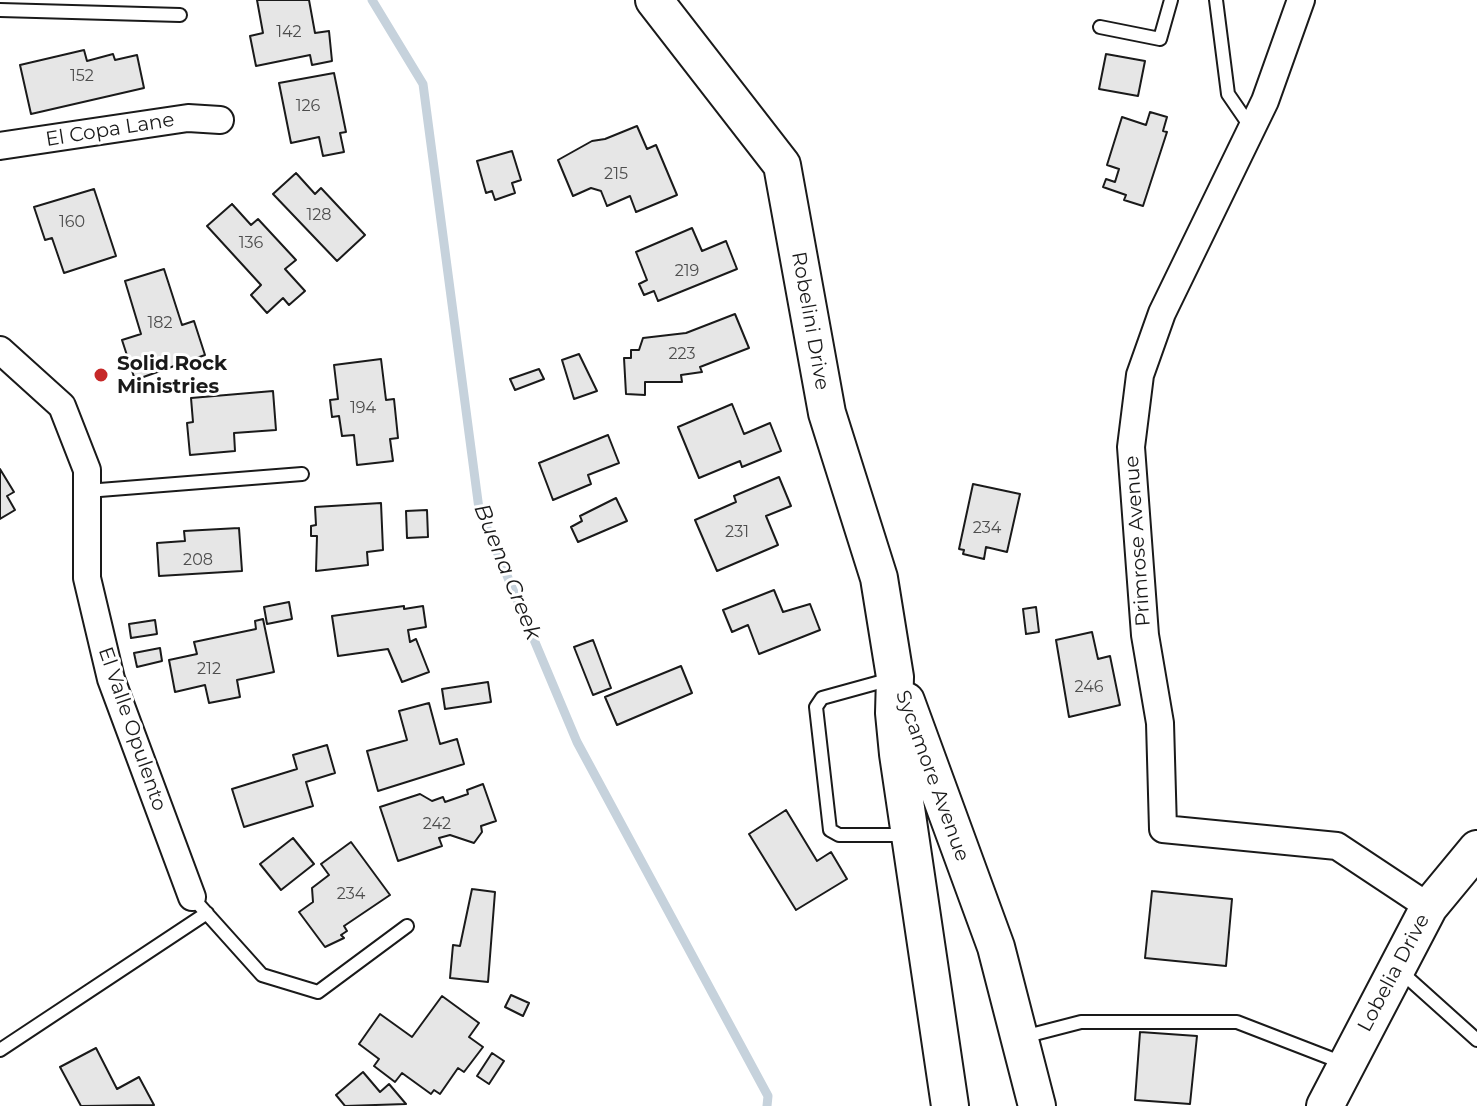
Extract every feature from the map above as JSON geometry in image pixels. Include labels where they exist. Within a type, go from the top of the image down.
[{"type":"main road","name":"Robelini Drive","points":[[654,0],[782,165],[827,413],[879,578],[895,677]]},
{"type":"main road","name":"Sycamore Avenue","points":[[895,677],[894,713],[898,754],[950,1106]]},
{"type":"main road","name":"Sycamore Avenue","points":[[895,677],[996,947],[1022,1038],[1037,1106]]},
{"type":"main road","name":"Lobelia Drive","points":[[1325,1106],[1395,966],[1429,907],[1477,849]]},
{"type":"street","name":"Primrose Avenue","points":[[1301,0],[1252,129],[1162,313],[1140,375],[1131,447],[1145,635],[1160,723],[1163,829],[1337,846],[1429,907]]},
{"type":"street","name":"El Copa Lane","points":[[0,146],[188,118],[220,120]]},
{"type":"street","name":"El Valle Opulento","points":[[0,350],[62,406],[87,470],[87,578],[111,679],[200,905]]},
{"type":"lane","points":[[1100,27],[1160,39],[1171,0]]},
{"type":"lane","points":[[1216,0],[1228,94],[1252,129]]},
{"type":"lane","points":[[0,10],[180,15]]},
{"type":"lane","points":[[87,491],[302,474]]},
{"type":"lane","points":[[895,677],[822,698],[816,707],[830,830],[839,835],[912,835]]},
{"type":"lane","points":[[0,1050],[200,905],[262,975],[318,992],[407,926]]},
{"type":"lane","points":[[1395,966],[1477,1040]]},
{"type":"lane","points":[[1022,1038],[1081,1022],[1237,1022],[1346,1064]]},
{"type":"building","points":[[257,0],[309,0],[315,33],[329,31],[332,61],[312,65],[310,55],[256,66],[250,36],[263,33]]},
{"type":"building","points":[[84,50],[87,61],[113,54],[115,60],[137,55],[144,88],[31,114],[20,65]]},
{"type":"building","points":[[1106,54],[1145,61],[1138,96],[1099,89]]},
{"type":"building","points":[[334,73],[346,132],[340,133],[344,152],[323,156],[319,137],[291,143],[279,83]]},
{"type":"building","points":[[1150,112],[1167,117],[1163,131],[1167,132],[1143,206],[1124,200],[1126,195],[1103,187],[1106,179],[1115,182],[1119,169],[1107,165],[1122,117],[1146,125]]},
{"type":"building","points":[[637,126],[647,149],[656,145],[677,195],[636,212],[630,196],[607,206],[601,191],[591,188],[573,196],[558,160],[592,141]]},
{"type":"building","points":[[512,151],[521,180],[512,183],[515,193],[495,200],[492,191],[486,193],[477,161]]},
{"type":"building","points":[[296,173],[315,194],[321,188],[365,235],[337,261],[273,194]]},
{"type":"building","points":[[94,189],[116,256],[64,273],[52,238],[45,240],[34,207]]},
{"type":"building","points":[[232,204],[251,225],[258,219],[296,260],[285,269],[305,291],[289,305],[283,298],[267,313],[251,295],[261,285],[207,226]]},
{"type":"building","points":[[692,228],[702,251],[726,241],[737,269],[658,301],[654,291],[644,295],[639,284],[647,280],[636,252]]},
{"type":"building","points":[[164,269],[182,325],[194,321],[205,355],[135,380],[122,340],[141,334],[125,281]]},
{"type":"building","points":[[735,314],[749,348],[700,367],[702,372],[681,375],[682,382],[645,382],[645,395],[626,394],[624,358],[631,358],[631,350],[639,350],[643,338],[686,333]]},
{"type":"building","points":[[579,354],[597,391],[574,399],[562,360]]},
{"type":"building","points":[[381,359],[386,400],[394,399],[398,438],[390,439],[393,461],[357,465],[354,435],[342,436],[339,416],[332,417],[330,400],[338,399],[334,365]]},
{"type":"building","points":[[539,369],[544,379],[515,390],[510,379]]},
{"type":"building","points":[[273,391],[276,430],[234,433],[235,451],[190,455],[187,423],[193,422],[191,398]]},
{"type":"building","points":[[732,404],[744,434],[770,423],[781,451],[742,467],[740,461],[699,478],[678,427]]},
{"type":"building","points":[[608,435],[619,463],[588,475],[591,484],[553,500],[539,463]]},
{"type":"building","points":[[0,469],[14,492],[7,496],[15,510],[0,519]]},
{"type":"building","points":[[779,477],[791,506],[766,516],[778,545],[717,571],[695,520],[736,502],[734,496]]},
{"type":"building","points":[[973,484],[1020,494],[1007,552],[986,547],[984,559],[963,554],[964,550],[959,549]]},
{"type":"building","points":[[616,498],[627,521],[578,542],[571,527],[582,521],[580,516]]},
{"type":"building","points":[[381,503],[383,550],[367,552],[368,565],[316,571],[317,536],[311,536],[311,526],[316,525],[315,507]]},
{"type":"building","points":[[427,510],[428,537],[407,538],[406,511]]},
{"type":"building","points":[[239,528],[242,571],[159,576],[157,543],[185,541],[184,531]]},
{"type":"building","points":[[774,590],[783,612],[810,604],[820,630],[759,654],[748,625],[732,632],[723,610]]},
{"type":"building","points":[[289,602],[292,619],[267,624],[264,607]]},
{"type":"building","points":[[404,606],[404,609],[423,606],[426,627],[408,630],[410,642],[416,639],[429,672],[402,682],[388,649],[338,656],[332,616]]},
{"type":"building","points":[[1036,607],[1039,632],[1026,634],[1023,609]]},
{"type":"building","points":[[263,619],[274,672],[237,680],[240,697],[209,703],[205,685],[175,692],[169,660],[197,654],[194,642],[256,629],[255,621]]},
{"type":"building","points":[[155,620],[157,634],[131,638],[129,624]]},
{"type":"building","points":[[1092,632],[1098,659],[1110,656],[1120,705],[1069,717],[1056,640]]},
{"type":"building","points":[[593,640],[611,688],[593,695],[574,647]]},
{"type":"building","points":[[160,648],[162,661],[137,667],[134,653]]},
{"type":"building","points":[[681,666],[692,693],[617,725],[605,697]]},
{"type":"building","points":[[488,682],[491,702],[445,709],[442,689]]},
{"type":"building","points":[[429,703],[440,744],[457,739],[464,764],[378,791],[367,751],[407,740],[399,711]]},
{"type":"building","points":[[327,745],[335,773],[306,782],[313,806],[244,827],[232,789],[297,769],[293,755]]},
{"type":"building","points":[[483,784],[496,821],[481,826],[482,832],[474,843],[450,835],[439,838],[442,846],[398,861],[380,807],[420,794],[432,801],[443,797],[445,802],[468,794],[467,790]]},
{"type":"building","points":[[786,810],[817,861],[831,852],[847,879],[796,910],[749,834]]},
{"type":"building","points":[[293,838],[314,864],[281,890],[260,864]]},
{"type":"building","points":[[351,842],[390,895],[344,926],[347,931],[341,935],[344,938],[325,947],[299,912],[313,902],[312,888],[329,875],[321,864]]},
{"type":"building","points":[[472,889],[495,892],[488,982],[450,978],[453,945],[460,946]]},
{"type":"building","points":[[1152,891],[1232,899],[1226,966],[1145,958]]},
{"type":"building","points":[[511,995],[529,1003],[523,1016],[505,1007]]},
{"type":"building","points":[[442,996],[479,1023],[469,1037],[483,1047],[464,1072],[458,1068],[440,1094],[434,1090],[431,1094],[402,1073],[395,1082],[374,1066],[379,1059],[359,1044],[380,1014],[412,1037]]},
{"type":"building","points":[[1140,1032],[1197,1036],[1190,1104],[1135,1100]]},
{"type":"building","points":[[96,1048],[117,1089],[139,1077],[154,1105],[81,1106],[60,1067]]},
{"type":"building","points":[[492,1053],[504,1061],[489,1084],[477,1076]]},
{"type":"building","points":[[363,1072],[380,1092],[389,1084],[406,1104],[345,1106],[336,1095]]},
{"type":"waterway","name":"Buena Creek","points":[[372,0],[423,84],[479,509],[577,742],[768,1096],[767,1106]]},
{"type":"place","name":"Solid Rock Ministries","points":[[101,375]]}]
